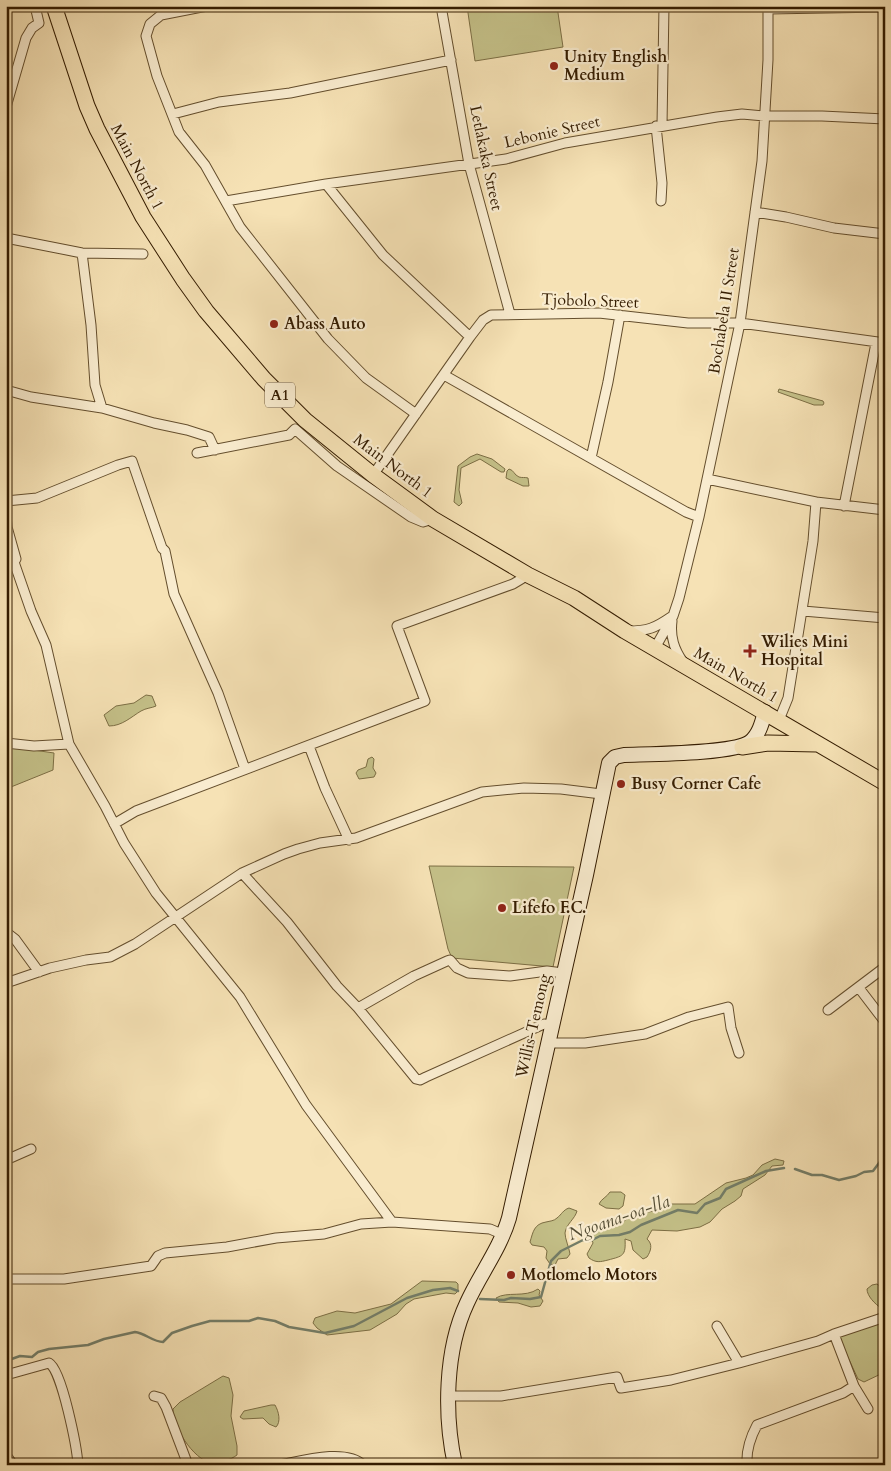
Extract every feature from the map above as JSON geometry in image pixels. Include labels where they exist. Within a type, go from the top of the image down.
[{"type":"main road","name":"Main North 1","points":[[55,7],[87,106],[97,130],[143,217],[182,279],[206,311],[264,379],[305,420],[373,475],[433,519],[528,575],[574,598],[625,631],[885,783]]},
{"type":"main road","points":[[742,747],[749,743],[757,734],[765,712]]},
{"type":"main road","points":[[742,747],[768,743],[818,744]]},
{"type":"main road","name":"Willis-Temong","points":[[455,1465],[449,1430],[448,1396],[454,1343],[460,1322],[476,1284],[504,1235],[509,1218],[586,875],[606,769],[609,763],[616,757],[624,755],[716,751],[742,747]]},
{"type":"street","points":[[207,6],[161,15],[150,24],[146,36],[157,76],[179,132],[205,165],[240,227],[328,339],[366,378],[416,414]]},
{"type":"street","name":"Letlakaka Street","points":[[441,6],[469,164],[510,314]]},
{"type":"street","points":[[661,201],[659,126],[664,6]]},
{"type":"street","points":[[6,107],[26,38],[32,28],[40,23],[36,10],[55,7]]},
{"type":"street","points":[[768,8],[885,7]]},
{"type":"street","name":"Bochabela II Street","points":[[656,648],[673,616],[679,598],[699,517],[740,323],[762,161],[768,8]]},
{"type":"street","points":[[173,114],[219,102],[290,93],[360,77],[451,60]]},
{"type":"street","name":"Lebonie Street","points":[[226,200],[506,159],[565,143],[659,126],[742,114],[885,119]]},
{"type":"street","points":[[326,184],[383,255],[470,337]]},
{"type":"street","points":[[755,212],[834,228],[885,234]]},
{"type":"street","points":[[6,238],[82,253],[143,254]]},
{"type":"street","points":[[82,253],[96,385],[102,408]]},
{"type":"street","name":"Tjobolo Street","points":[[373,475],[470,337],[483,320],[491,315],[599,314],[688,323],[740,323],[881,343]]},
{"type":"street","points":[[590,458],[608,382],[620,315]]},
{"type":"street","points":[[844,506],[881,343]]},
{"type":"street","points":[[444,375],[686,512],[699,517]]},
{"type":"street","points":[[6,390],[31,397],[102,408],[187,430],[209,437],[215,450]]},
{"type":"street","points":[[197,453],[289,435],[296,429],[337,466],[411,516],[423,522],[433,519]]},
{"type":"street","points":[[6,501],[37,498],[132,461],[162,548],[165,551],[174,594],[218,693],[245,769]]},
{"type":"street","points":[[707,479],[816,502],[885,510]]},
{"type":"street","points":[[779,720],[788,698],[803,611],[813,541],[816,502]]},
{"type":"street","points":[[6,516],[7,527],[16,559],[14,562],[31,611],[46,645],[69,744],[124,843],[156,893],[240,997],[306,1105],[392,1222]]},
{"type":"street","points":[[114,824],[136,811],[426,701],[397,626],[513,584],[528,575]]},
{"type":"street","points":[[803,611],[885,618]]},
{"type":"street","points":[[625,631],[646,631],[673,616]]},
{"type":"street","name":"Bochabela II Street","points":[[673,616],[672,639],[677,654],[686,666]]},
{"type":"street","points":[[6,742],[34,746],[69,744]]},
{"type":"street","points":[[309,746],[325,788],[349,840]]},
{"type":"street","points":[[6,983],[39,972],[110,956],[135,944],[242,873],[298,849],[320,843],[349,840],[482,792],[524,788],[561,789],[602,794]]},
{"type":"street","points":[[242,873],[287,922],[337,986],[358,1008],[412,1074],[420,1080],[544,1024],[552,1025]]},
{"type":"street","points":[[6,932],[15,939],[39,972]]},
{"type":"street","points":[[358,1008],[414,976],[450,960],[457,968],[468,973],[510,976],[547,971],[563,974]]},
{"type":"street","points":[[828,1010],[885,967]]},
{"type":"street","points":[[859,988],[885,1022]]},
{"type":"street","points":[[548,1042],[585,1043],[645,1034],[689,1017],[728,1007],[731,1028],[739,1053]]},
{"type":"street","points":[[6,1160],[31,1149]]},
{"type":"street","points":[[6,1279],[64,1279],[141,1268],[151,1266],[158,1256],[165,1254],[226,1247],[276,1238],[324,1234],[361,1224],[392,1222],[490,1229],[504,1235]]},
{"type":"street","points":[[448,1396],[501,1396],[616,1378],[621,1388],[671,1380],[818,1341],[885,1317]]},
{"type":"street","points":[[717,1326],[739,1363]]},
{"type":"street","points":[[834,1334],[854,1386],[868,1409]]},
{"type":"street","points":[[6,1375],[49,1363],[53,1365],[61,1381],[78,1465]]},
{"type":"street","points":[[747,1465],[748,1446],[757,1425],[843,1393],[854,1386]]},
{"type":"street","points":[[154,1396],[161,1398],[166,1407],[188,1465]]},
{"type":"street","points":[[6,1455],[13,1465]]},
{"type":"street","points":[[280,1465],[333,1456],[348,1458],[363,1465]]},
{"type":"shaded area","points":[[467,6],[557,6],[563,47],[475,61]]},
{"type":"shaded area","points":[[779,389],[823,401],[824,403],[823,405],[814,405],[778,392]]},
{"type":"shaded area","points":[[477,454],[492,459],[505,469],[504,472],[480,459],[461,468],[459,490],[462,503],[459,506],[454,502],[458,466]]},
{"type":"shaded area","points":[[509,469],[519,477],[528,478],[529,486],[523,486],[506,478]]},
{"type":"shaded area","points":[[146,695],[152,696],[156,706],[143,710],[122,723],[109,726],[104,715],[116,706],[134,703]]},
{"type":"shaded area","points":[[6,746],[54,753],[53,770],[6,789]]},
{"type":"shaded area","points":[[372,757],[374,759],[373,768],[376,773],[374,777],[359,779],[356,773],[358,770],[366,767],[368,759]]},
{"type":"shaded area","name":"Lifefo F.C.","points":[[429,866],[574,867],[553,967],[452,958],[448,949]]},
{"type":"shaded area","points":[[775,1159],[784,1161],[783,1165],[772,1166],[765,1175],[743,1189],[741,1196],[722,1209],[710,1222],[700,1227],[677,1231],[652,1230],[647,1239],[651,1248],[647,1257],[643,1259],[633,1250],[631,1241],[625,1239],[625,1249],[620,1256],[600,1262],[589,1258],[587,1254],[593,1243],[590,1233],[591,1226],[597,1224],[617,1226],[634,1214],[655,1211],[670,1204],[695,1204],[726,1183],[753,1175],[762,1165]]},
{"type":"shaded area","points":[[610,1192],[621,1192],[625,1195],[623,1206],[619,1209],[606,1208],[599,1204]]},
{"type":"shaded area","points":[[569,1208],[577,1211],[565,1233],[570,1254],[567,1258],[558,1259],[555,1265],[550,1264],[546,1258],[547,1251],[544,1247],[532,1245],[530,1242],[532,1235],[539,1225],[555,1220]]},
{"type":"shaded area","points":[[422,1281],[456,1282],[458,1284],[458,1291],[455,1294],[446,1293],[414,1299],[406,1304],[397,1314],[370,1330],[327,1335],[313,1323],[315,1318],[337,1311],[355,1313],[391,1304]]},
{"type":"shaded area","points":[[877,1284],[885,1290],[885,1306],[881,1308],[872,1300],[867,1292],[867,1289],[872,1285]]},
{"type":"shaded area","points":[[538,1289],[543,1301],[540,1306],[531,1307],[518,1303],[499,1302],[496,1298],[505,1295],[533,1292]]},
{"type":"shaded area","points":[[885,1321],[885,1372],[864,1382],[858,1379],[839,1338]]},
{"type":"shaded area","points":[[223,1376],[229,1378],[233,1395],[231,1416],[237,1455],[225,1461],[211,1463],[197,1455],[185,1441],[176,1424],[173,1409],[180,1402]]},
{"type":"shaded area","points":[[275,1405],[278,1414],[279,1422],[276,1427],[269,1424],[263,1418],[243,1419],[240,1417],[244,1411]]},
{"type":"waterway","name":"Ngoana-oa-lla","points":[[795,1169],[812,1175],[822,1175],[839,1180],[873,1171],[885,1155]]},
{"type":"waterway","name":"Ngoana-oa-lla","points":[[480,1299],[504,1300],[541,1297],[551,1261],[561,1251],[583,1240],[590,1241],[600,1236],[619,1235],[630,1232],[641,1225],[678,1210],[697,1213],[705,1204],[720,1198],[726,1189],[766,1171],[784,1168]]},
{"type":"waterway","name":"Ngoana-oa-lla","points":[[6,1361],[20,1356],[32,1357],[38,1352],[49,1349],[88,1345],[104,1339],[135,1332],[163,1342],[172,1333],[210,1321],[249,1321],[258,1318],[275,1321],[289,1327],[325,1333],[354,1326],[407,1298],[433,1290],[450,1288],[458,1291]]},
{"type":"place","name":"Unity English Medium","points":[[554,66]]},
{"type":"place","name":"Abass Auto","points":[[274,324]]},
{"type":"place","name":"Wilies Mini Hospital","points":[[750,651]]},
{"type":"place","name":"Busy Corner Cafe","points":[[621,784]]},
{"type":"place","name":"Lifefo F.C.","points":[[502,908]]},
{"type":"place","name":"Motlomelo Motors","points":[[511,1275]]}]
